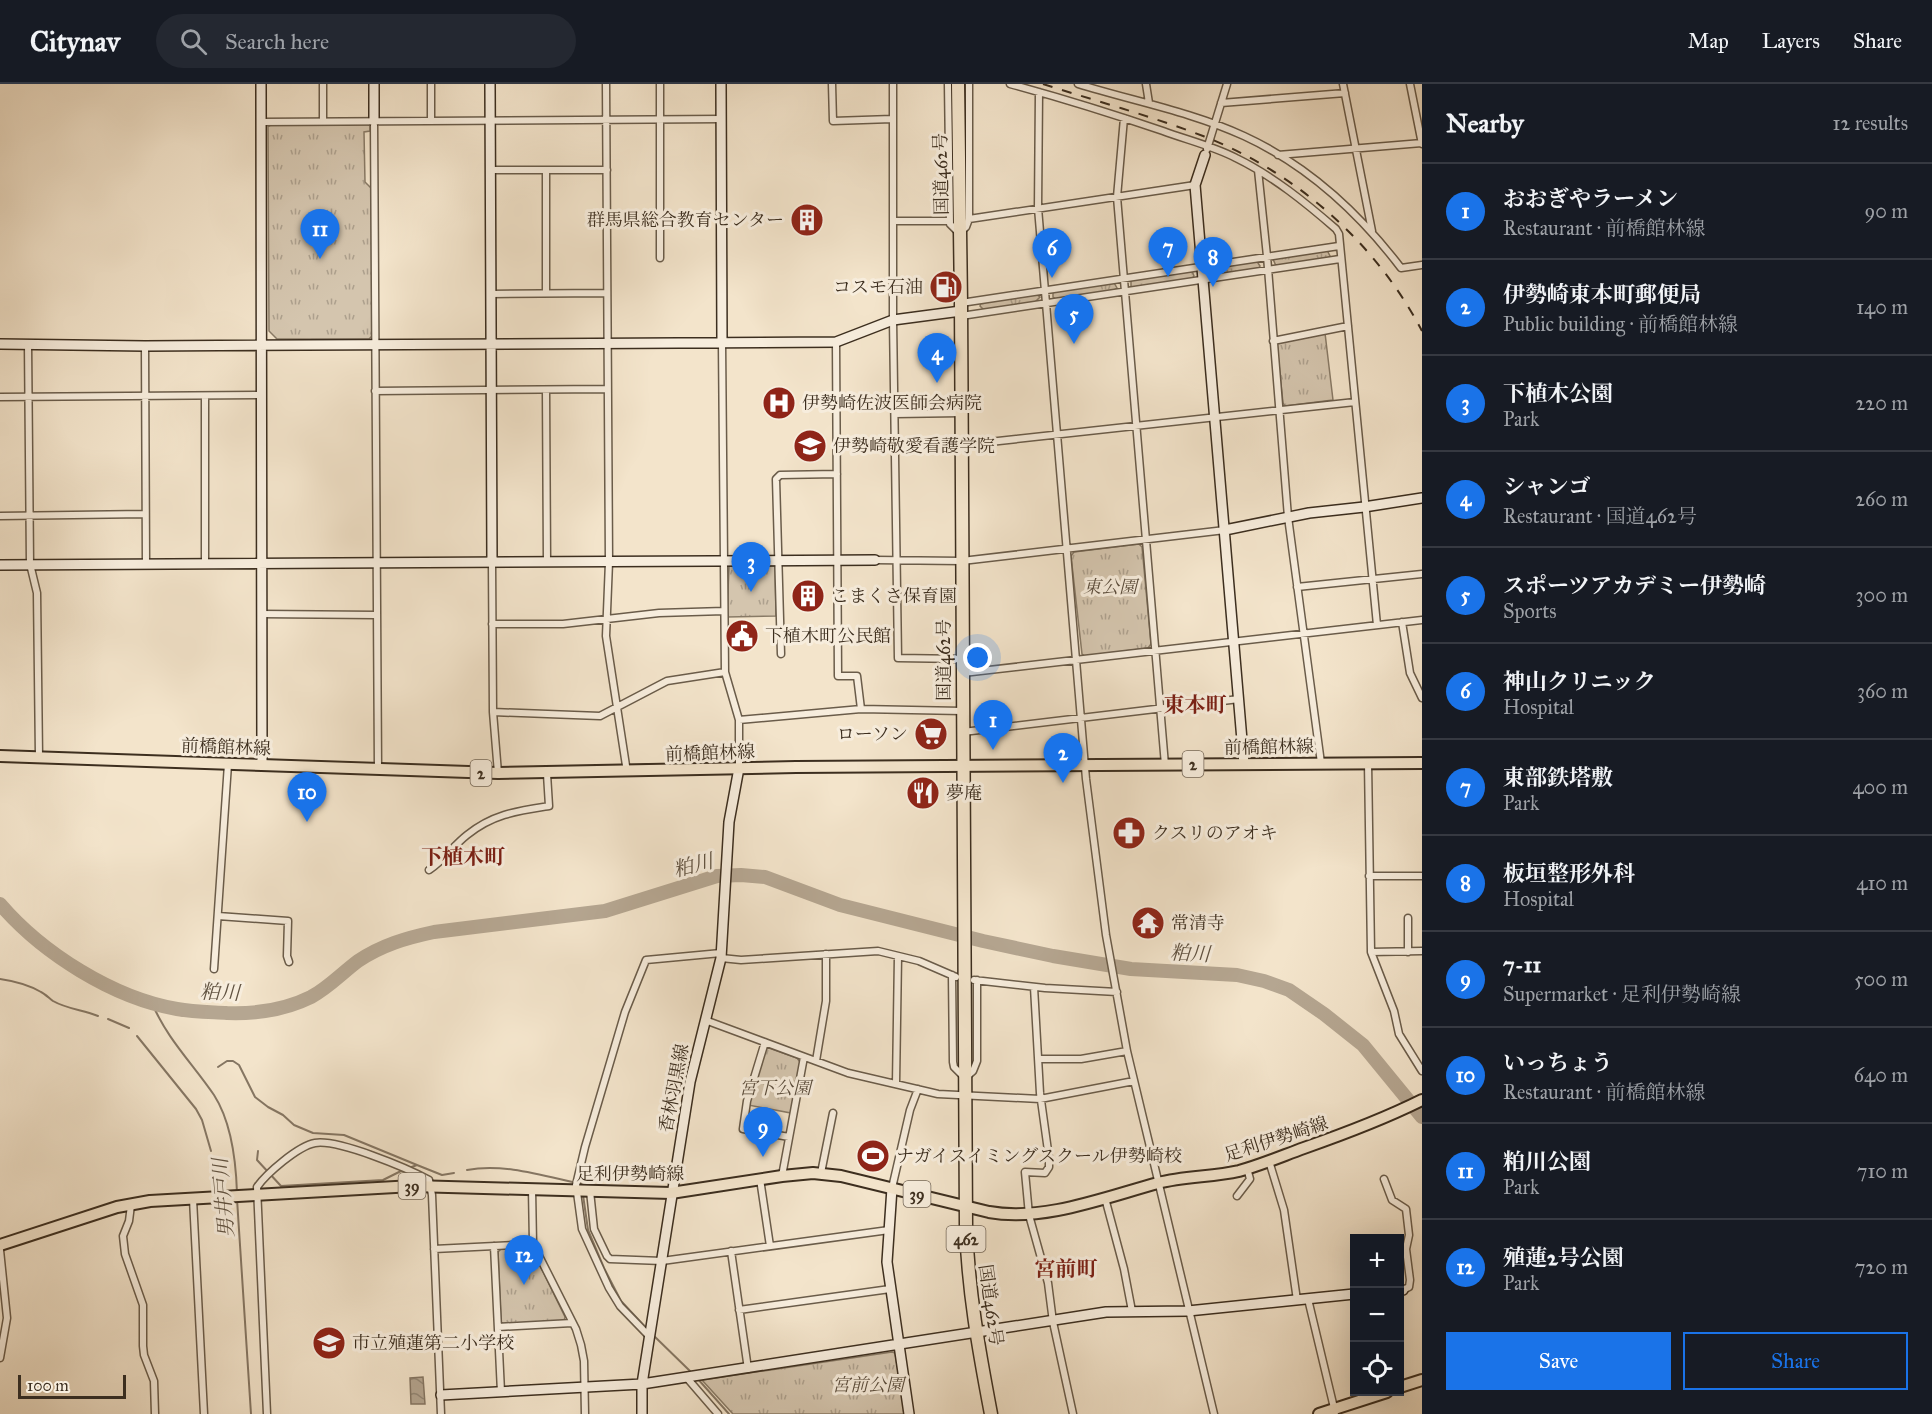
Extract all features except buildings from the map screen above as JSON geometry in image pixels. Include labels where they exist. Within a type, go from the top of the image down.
[{"type":"highway","name":"国道462号","points":[[958,84],[966,1207],[968,1267],[976,1333],[991,1414]]},
{"type":"main road","name":"前橋館林線","points":[[0,756],[547,774],[739,768],[1422,763]]},
{"type":"main road","name":"足利伊勢崎線","points":[[0,1245],[94,1213],[132,1204],[393,1186],[532,1190],[581,1188],[671,1193],[782,1176],[820,1173],[998,1214],[1029,1215],[1160,1182],[1216,1175],[1247,1168],[1386,1118],[1422,1100]]},
{"type":"main road","points":[[1404,1386],[1422,1380]]},
{"type":"main road","points":[[1319,1414],[1335,1411],[1376,1396]]},
{"type":"street","points":[[261,84],[262,765]]},
{"type":"street","points":[[323,84],[323,121]]},
{"type":"street","points":[[374,84],[378,770]]},
{"type":"street","points":[[431,84],[431,121]]},
{"type":"street","points":[[490,84],[493,712],[498,773]]},
{"type":"street","points":[[606,84],[609,562],[606,636],[627,772]]},
{"type":"street","points":[[660,84],[660,258]]},
{"type":"street","points":[[721,84],[725,672],[739,720],[739,768]]},
{"type":"street","points":[[832,84],[833,121],[892,119]]},
{"type":"street","points":[[893,84],[893,320],[898,658],[963,659]]},
{"type":"street","points":[[948,84],[950,224],[959,233],[966,227],[969,219],[969,84]]},
{"type":"street","points":[[1010,84],[1124,118],[1206,151],[1224,152],[1258,170],[1308,205],[1336,229],[1348,326],[1377,625]]},
{"type":"street","points":[[1078,84],[1149,104],[1243,136],[1305,172],[1337,198],[1372,231],[1401,268],[1422,265]]},
{"type":"street","points":[[1146,84],[1149,104]]},
{"type":"street","points":[[1227,84],[1195,185],[1244,764]]},
{"type":"street","points":[[1343,84],[1372,231]]},
{"type":"street","points":[[1278,155],[1422,144],[1410,84]]},
{"type":"street","points":[[1039,92],[1038,208],[1059,435],[1086,779],[1106,935],[1127,1051],[1214,1414]]},
{"type":"street","points":[[1221,103],[1345,93]]},
{"type":"street","points":[[1124,118],[1117,197],[1165,765]]},
{"type":"street","points":[[261,122],[722,119]]},
{"type":"street","points":[[490,170],[607,170]]},
{"type":"street","points":[[546,170],[546,293]]},
{"type":"street","points":[[1258,170],[1288,517],[1321,763]]},
{"type":"street","points":[[969,219],[1195,185]]},
{"type":"street","points":[[894,221],[950,221]]},
{"type":"street","points":[[961,310],[1046,289],[1339,246]]},
{"type":"street","points":[[0,344],[145,346],[836,342],[893,320],[961,310],[1047,303],[1340,259]]},
{"type":"street","points":[[491,294],[607,293]]},
{"type":"street","points":[[1274,341],[1348,326]]},
{"type":"street","points":[[836,342],[838,676],[857,676],[861,709]]},
{"type":"street","points":[[28,344],[30,564],[37,594],[39,757]]},
{"type":"street","points":[[145,346],[146,564]]},
{"type":"street","points":[[546,390],[547,562]]},
{"type":"street","points":[[375,392],[607,390]]},
{"type":"street","points":[[0,396],[262,395]]},
{"type":"street","points":[[205,396],[205,564]]},
{"type":"street","points":[[962,446],[1355,402]]},
{"type":"street","points":[[895,414],[961,413]]},
{"type":"street","points":[[781,654],[776,479],[780,475],[837,474]]},
{"type":"street","points":[[0,564],[962,561],[1225,530],[1288,517],[1422,498]]},
{"type":"street","points":[[0,516],[145,514]]},
{"type":"street","points":[[1298,587],[1422,574]]},
{"type":"street","points":[[492,624],[563,624],[659,613],[724,611]]},
{"type":"street","points":[[261,614],[376,615]]},
{"type":"street","points":[[963,673],[1422,620]]},
{"type":"street","points":[[1402,622],[1410,672],[1422,698]]},
{"type":"street","points":[[493,712],[600,716],[667,681],[725,672]]},
{"type":"street","points":[[962,732],[1239,699]]},
{"type":"street","points":[[739,720],[861,709],[962,711]]},
{"type":"street","points":[[1368,763],[1371,952],[1394,1011],[1399,1034],[1422,1071]]},
{"type":"street","points":[[214,969],[228,764]]},
{"type":"street","name":"香林羽黒線","points":[[642,1414],[642,1384],[690,1082],[721,956],[729,820],[739,768]]},
{"type":"street","points":[[429,870],[465,837],[494,817],[549,806],[547,774]]},
{"type":"street","points":[[1370,876],[1422,876]]},
{"type":"street","points":[[219,915],[288,921],[287,956],[289,962]]},
{"type":"street","points":[[1408,918],[1408,952]]},
{"type":"street","points":[[650,1333],[620,1306],[609,1288],[582,1229],[581,1188],[585,1148],[625,1012],[646,960],[721,956],[741,960],[879,951],[924,963],[954,976],[953,1062],[965,1078],[976,1067],[975,980],[1034,987],[1116,990]]},
{"type":"street","points":[[1371,952],[1422,951]]},
{"type":"street","points":[[816,1061],[826,1001],[826,954]]},
{"type":"street","points":[[896,1084],[898,956]]},
{"type":"street","points":[[1034,987],[1040,1099],[1048,1147],[1048,1167],[1045,1173],[1025,1172],[1029,1215],[1048,1283],[1053,1322],[1073,1414]]},
{"type":"street","points":[[705,1020],[856,1075],[938,1094],[1040,1099],[1134,1081]]},
{"type":"street","points":[[765,1042],[747,1101],[743,1129],[789,1137]]},
{"type":"street","points":[[1038,1059],[1081,1059],[1127,1051]]},
{"type":"street","points":[[782,1176],[804,1057]]},
{"type":"street","points":[[909,1414],[887,1262],[892,1188],[907,1123],[918,1089]]},
{"type":"street","points":[[820,1173],[833,1113]]},
{"type":"street","points":[[267,1414],[252,1196],[263,1177],[297,1152],[313,1143],[328,1142],[402,1166],[429,1180],[441,1414]]},
{"type":"street","points":[[1269,1161],[1284,1210],[1297,1300]]},
{"type":"street","points":[[1237,1196],[1250,1179],[1247,1168]]},
{"type":"street","points":[[760,1179],[770,1246]]},
{"type":"street","points":[[1384,1179],[1392,1200],[1406,1209],[1409,1235],[1406,1249],[1410,1280],[1409,1287],[1404,1289]]},
{"type":"street","points":[[581,1188],[594,1229],[610,1259],[662,1261],[889,1230]]},
{"type":"street","points":[[532,1190],[533,1244],[572,1323],[583,1354],[585,1414]]},
{"type":"street","points":[[1105,1197],[1124,1269],[1132,1311]]},
{"type":"street","points":[[193,1199],[204,1414]]},
{"type":"street","points":[[132,1204],[123,1236],[125,1254],[143,1305],[143,1346],[153,1381],[155,1414]]},
{"type":"street","points":[[434,1250],[533,1244]]},
{"type":"street","points":[[494,1246],[501,1392]]},
{"type":"street","points":[[0,1250],[7,1318],[0,1358]]},
{"type":"street","points":[[731,1251],[748,1369]]},
{"type":"street","points":[[739,1310],[890,1289]]},
{"type":"street","points":[[441,1395],[642,1384],[1106,1312],[1188,1311],[1350,1294]]},
{"type":"street","points":[[1308,1299],[1335,1411]]},
{"type":"street","points":[[498,1327],[572,1323]]},
{"type":"street","points":[[692,1377],[718,1414]]},
{"type":"green space","points":[[367,124],[370,126],[370,131],[364,132],[365,182],[371,188],[372,336],[369,339],[277,339],[269,331],[268,127],[271,125]]},
{"type":"green space","points":[[1327,250],[1330,256],[1328,259],[1276,266],[1273,259]]},
{"type":"green space","points":[[1256,260],[1260,266],[1258,269],[1213,274],[1212,268]]},
{"type":"green space","points":[[1192,271],[1194,276],[1192,279],[1134,288],[1131,286],[1131,280]]},
{"type":"green space","points":[[1113,281],[1117,288],[1114,290],[1056,299],[1053,297],[1056,290]]},
{"type":"green space","points":[[1034,293],[1040,297],[1035,302],[984,310],[980,306],[981,303]]},
{"type":"green space","points":[[1325,333],[1333,400],[1285,406],[1277,345],[1279,342]]},
{"type":"green space","name":"東公園","points":[[1139,544],[1142,547],[1151,644],[1148,648],[1085,656],[1082,654],[1071,556],[1074,552]]},
{"type":"green space","points":[[729,566],[775,566],[776,616],[727,617]]},
{"type":"green space","name":"宮下公園","points":[[769,1048],[797,1058],[800,1062],[791,1113],[748,1105],[765,1049]]},
{"type":"green space","points":[[501,1249],[532,1249],[565,1317],[564,1321],[504,1324],[501,1322],[498,1252]]},
{"type":"green space","name":"宮前公園","points":[[895,1353],[905,1414],[733,1414],[702,1380]]},
{"type":"water","points":[[423,1377],[425,1404],[411,1404],[410,1378]]},
{"type":"waterway","name":"粕川","points":[[0,904],[36,940],[58,956],[80,971],[128,995],[177,1009],[238,1013],[270,1010],[311,997],[367,955],[385,946],[414,937],[434,932],[605,911],[717,876],[765,877],[840,905],[983,941],[1131,969],[1237,975],[1289,990],[1363,1045],[1422,1117]]},
{"type":"waterway","points":[[0,979],[26,985],[58,1004],[98,1016]]},
{"type":"waterway","name":"男井戸川","points":[[152,1003],[173,1040],[220,1106],[232,1142],[237,1193]]},
{"type":"waterway","points":[[108,1019],[129,1028]]},
{"type":"waterway","points":[[137,1036],[196,1109],[202,1120],[211,1151]]},
{"type":"waterway","points":[[218,1067],[227,1061],[233,1061],[239,1065],[255,1097],[294,1125],[313,1133],[344,1135],[417,1165]]},
{"type":"waterway","points":[[258,1151],[257,1160],[281,1186],[383,1180],[403,1170]]},
{"type":"waterway","points":[[409,1168],[417,1165],[442,1175],[454,1173]]},
{"type":"waterway","points":[[467,1170],[495,1168],[524,1171],[581,1184],[581,1187]]},
{"type":"waterway","points":[[583,1195],[588,1230],[604,1268],[621,1301],[648,1330]]},
{"type":"waterway","name":"男井戸川","points":[[237,1199],[251,1414]]},
{"type":"waterway","points":[[652,1334],[691,1372]]},
{"type":"waterway","points":[[697,1378],[729,1414]]},
{"type":"railway","points":[[1043,84],[1203,136],[1270,169],[1301,190],[1357,240],[1381,268],[1422,331]]},
{"type":"place","name":"群馬県総合教育センター","points":[[807,220]]},
{"type":"place","name":"粕川公園","points":[[320,259]]},
{"type":"place","name":"東部鉄塔敷","points":[[1168,277]]},
{"type":"place","name":"神山クリニック","points":[[1052,278]]},
{"type":"place","name":"コスモ石油","points":[[946,287]]},
{"type":"place","name":"板垣整形外科","points":[[1213,287]]},
{"type":"place","name":"スポーツアカデミー伊勢崎","points":[[1074,344]]},
{"type":"place","name":"シャンゴ","points":[[937,383]]},
{"type":"place","name":"伊勢崎佐波医師会病院","points":[[779,403]]},
{"type":"place","name":"伊勢崎敬愛看護学院","points":[[810,446]]},
{"type":"place","name":"下植木公園","points":[[751,592]]},
{"type":"place","name":"こまくさ保育園","points":[[808,596]]},
{"type":"place","name":"下植木町公民館","points":[[742,636]]},
{"type":"place","name":"ローソン","points":[[931,734]]},
{"type":"place","name":"おおぎやラーメン","points":[[993,750]]},
{"type":"place","name":"伊勢崎東本町郵便局","points":[[1063,783]]},
{"type":"place","name":"夢庵","points":[[923,793]]},
{"type":"place","name":"いっちょう","points":[[307,822]]},
{"type":"place","name":"クスリのアオキ","points":[[1129,833]]},
{"type":"place","name":"常清寺","points":[[1148,923]]},
{"type":"place","name":"ナガイスイミングスクール伊勢崎校","points":[[873,1156]]},
{"type":"place","name":"7-11","points":[[763,1157]]},
{"type":"place","name":"殖蓮2号公園","points":[[524,1285]]},
{"type":"place","name":"市立殖蓮第二小学校","points":[[329,1343]]},
{"type":"district","name":"東本町","points":[[1195,705]]},
{"type":"district","name":"下植木町","points":[[463,857]]},
{"type":"district","name":"宮前町","points":[[1066,1269]]}]
